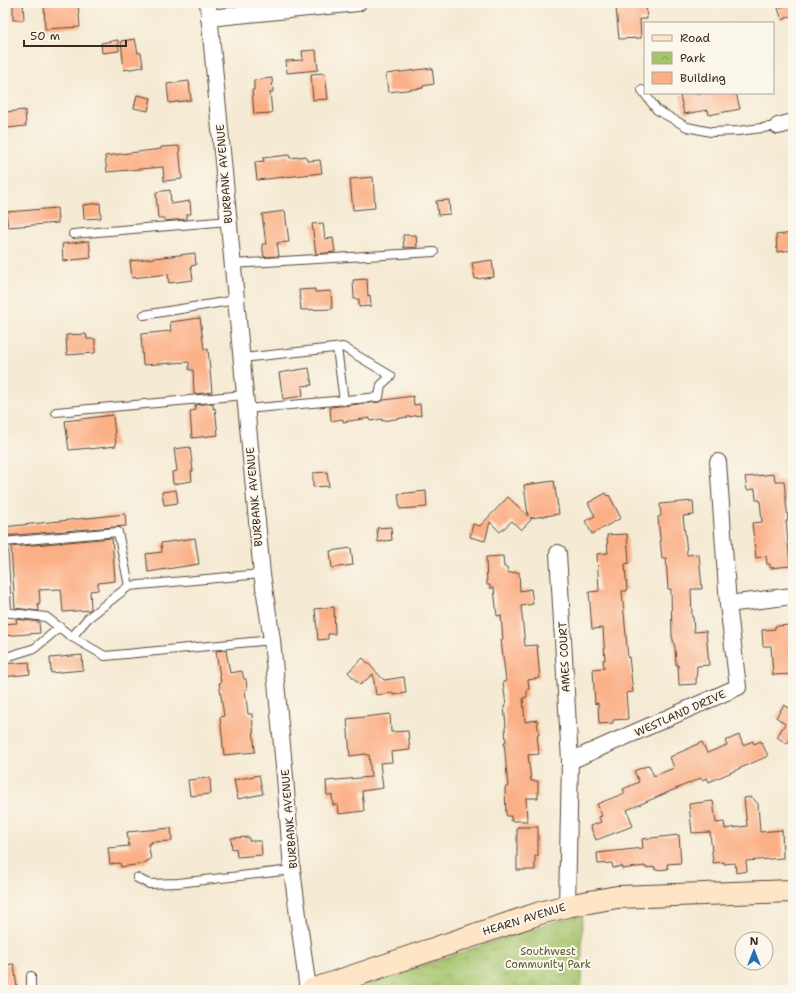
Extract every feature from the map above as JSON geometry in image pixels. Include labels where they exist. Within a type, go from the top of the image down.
[{"type":"main road","name":"HEARN AVENUE","points":[[312,990],[540,913],[567,906],[618,897],[793,891]]},
{"type":"street","points":[[209,10],[358,3]]},
{"type":"street","name":"BURBANK AVENUE","points":[[209,10],[262,574],[272,640],[292,870],[308,990]]},
{"type":"street","name":"WESTLAND DRIVE","points":[[570,761],[738,687],[728,604],[718,462]]},
{"type":"street","name":"AMES COURT","points":[[558,553],[570,761]]},
{"type":"street","points":[[728,604],[793,596]]},
{"type":"street","points":[[567,906],[570,761]]},
{"type":"lane","points":[[645,94],[657,110],[687,127],[711,132],[738,131],[786,124]]},
{"type":"lane","points":[[73,234],[229,220]]},
{"type":"lane","points":[[233,264],[434,252]]},
{"type":"lane","points":[[144,314],[236,300]]},
{"type":"lane","points":[[56,412],[246,402],[344,401],[379,397],[381,385],[391,376],[343,347],[242,358]]},
{"type":"lane","points":[[337,348],[344,401]]},
{"type":"lane","points":[[129,586],[118,532],[3,542],[5,612],[46,617],[72,637],[105,656],[272,640]]},
{"type":"lane","points":[[72,637],[88,618],[129,586],[262,574]]},
{"type":"lane","points":[[3,658],[35,648],[60,627]]},
{"type":"lane","points":[[137,878],[149,884],[178,883],[292,870]]},
{"type":"lane","points":[[31,976],[31,990]]},
{"type":"green space","name":"Southwest Community Park","points":[[582,916],[582,990],[350,990],[530,929],[560,920]]},
{"type":"building","points":[[13,3],[23,3],[24,20],[13,20]]},
{"type":"building","points":[[44,3],[78,3],[80,27],[45,29]]},
{"type":"building","points":[[630,3],[646,3],[647,19],[640,19],[641,38],[619,39],[616,8],[631,7]]},
{"type":"building","points":[[791,4],[793,15],[782,20],[778,8]]},
{"type":"building","points":[[135,39],[138,53],[141,53],[143,67],[124,70],[121,41]]},
{"type":"building","points":[[118,40],[119,51],[102,53],[101,43]]},
{"type":"building","points":[[316,50],[318,70],[287,73],[286,61],[303,60],[302,51]]},
{"type":"building","points":[[432,68],[434,84],[423,86],[423,88],[388,92],[386,74]]},
{"type":"building","points":[[325,73],[328,99],[313,100],[311,74]]},
{"type":"building","points":[[272,78],[273,92],[270,92],[272,113],[254,114],[252,90],[254,90],[254,80]]},
{"type":"building","points":[[189,81],[191,100],[169,103],[167,84]]},
{"type":"building","points":[[736,94],[740,109],[709,115],[708,110],[684,114],[680,95]]},
{"type":"building","points":[[137,95],[151,98],[148,111],[134,108]]},
{"type":"building","points":[[25,110],[26,126],[8,128],[6,112]]},
{"type":"building","points":[[179,146],[182,179],[164,181],[163,167],[107,172],[105,156],[161,149],[161,147]]},
{"type":"building","points":[[289,155],[290,158],[306,156],[307,161],[320,160],[322,173],[257,180],[255,162],[264,161],[263,158]]},
{"type":"building","points":[[373,177],[375,208],[353,210],[350,179]]},
{"type":"building","points":[[170,190],[171,204],[190,201],[191,214],[187,214],[187,219],[165,221],[165,218],[158,218],[156,192]]},
{"type":"building","points":[[449,200],[450,214],[438,215],[436,201]]},
{"type":"building","points":[[100,203],[101,218],[84,219],[83,205]]},
{"type":"building","points":[[57,208],[58,223],[8,227],[6,212]]},
{"type":"building","points":[[285,211],[289,242],[277,243],[279,256],[264,257],[262,244],[266,244],[262,214]]},
{"type":"building","points":[[323,223],[325,239],[333,238],[335,252],[316,254],[312,224]]},
{"type":"building","points":[[793,233],[793,250],[777,252],[776,235]]},
{"type":"building","points":[[403,235],[416,235],[417,247],[404,248]]},
{"type":"building","points":[[89,241],[91,258],[63,261],[62,244]]},
{"type":"building","points":[[195,253],[196,265],[191,266],[193,280],[169,283],[168,274],[132,278],[130,261]]},
{"type":"building","points":[[492,260],[494,277],[475,279],[472,263]]},
{"type":"building","points":[[367,279],[368,296],[370,295],[371,306],[359,307],[359,299],[354,299],[353,280]]},
{"type":"building","points":[[315,289],[315,292],[331,291],[332,309],[301,310],[299,290]]},
{"type":"building","points":[[200,318],[204,349],[208,349],[212,392],[194,394],[193,370],[189,370],[189,362],[143,365],[141,334],[171,331],[170,322]]},
{"type":"building","points":[[86,334],[87,339],[95,339],[95,353],[67,355],[66,335]]},
{"type":"building","points":[[309,368],[312,385],[302,386],[303,396],[283,399],[279,373]]},
{"type":"building","points":[[413,396],[414,405],[420,404],[421,415],[382,421],[382,419],[370,421],[370,418],[343,422],[343,419],[331,421],[330,407],[379,402]]},
{"type":"building","points":[[213,403],[213,409],[215,408],[218,435],[192,438],[190,411],[196,410],[195,405]]},
{"type":"building","points":[[113,415],[116,446],[69,450],[65,421]]},
{"type":"building","points":[[190,447],[193,471],[191,471],[192,481],[173,484],[172,472],[177,471],[174,449]]},
{"type":"building","points":[[327,472],[329,486],[313,487],[313,473]]},
{"type":"building","points":[[774,474],[775,481],[784,481],[790,566],[770,568],[770,564],[767,564],[766,556],[756,558],[752,523],[762,522],[760,500],[756,500],[755,489],[747,490],[745,477]]},
{"type":"building","points":[[554,481],[559,514],[530,518],[532,519],[521,530],[512,521],[500,532],[490,522],[485,541],[470,537],[473,524],[480,526],[508,497],[528,516],[524,485]]},
{"type":"building","points":[[176,490],[178,503],[164,505],[162,492]]},
{"type":"building","points":[[426,491],[427,507],[400,509],[398,494]]},
{"type":"building","points":[[606,493],[608,496],[609,495],[621,518],[592,534],[585,521],[595,516],[588,503]]},
{"type":"building","points":[[693,501],[694,515],[683,516],[687,555],[699,554],[702,589],[691,589],[692,617],[694,632],[706,631],[709,665],[697,666],[696,684],[679,685],[678,665],[676,665],[675,648],[672,636],[671,589],[668,589],[666,558],[662,559],[658,517],[661,516],[660,504]]},
{"type":"building","points":[[125,514],[126,526],[3,536],[3,527]]},
{"type":"building","points":[[391,527],[392,540],[378,542],[377,528]]},
{"type":"building","points":[[627,534],[629,563],[625,564],[627,591],[622,591],[628,658],[629,657],[633,692],[626,693],[628,719],[613,720],[613,723],[599,724],[598,703],[595,704],[593,669],[604,668],[603,628],[592,629],[589,592],[599,591],[597,554],[608,553],[607,535]]},
{"type":"building","points":[[112,538],[115,581],[98,583],[98,590],[90,591],[90,610],[63,612],[61,589],[39,590],[39,611],[15,608],[11,547]]},
{"type":"building","points":[[195,538],[199,564],[148,572],[146,554],[162,552],[161,543]]},
{"type":"building","points":[[351,548],[353,565],[332,568],[330,551]]},
{"type":"building","points":[[503,556],[504,567],[507,567],[508,573],[519,572],[520,591],[531,589],[533,604],[521,606],[525,646],[537,645],[540,678],[528,680],[529,689],[527,690],[527,697],[523,698],[525,722],[537,720],[539,735],[537,735],[539,754],[528,755],[531,781],[538,781],[538,798],[526,798],[527,821],[511,821],[511,816],[506,815],[505,787],[508,787],[504,742],[506,742],[504,706],[506,705],[503,682],[506,681],[501,640],[503,640],[501,615],[497,616],[494,588],[490,588],[490,585],[487,585],[486,557]]},
{"type":"building","points":[[334,607],[335,634],[328,634],[328,639],[318,640],[315,609]]},
{"type":"building","points":[[16,619],[39,622],[40,633],[3,636],[3,624],[17,623]]},
{"type":"building","points":[[793,625],[793,674],[773,675],[771,646],[763,646],[762,630],[775,629],[775,626]]},
{"type":"building","points":[[226,650],[230,673],[242,671],[244,679],[246,679],[247,689],[245,690],[248,714],[252,714],[255,752],[224,755],[220,717],[224,716],[216,651]]},
{"type":"building","points":[[82,655],[83,670],[51,673],[50,658]]},
{"type":"building","points":[[363,658],[384,680],[404,677],[406,693],[376,695],[373,674],[360,685],[348,672]]},
{"type":"building","points":[[29,662],[30,674],[3,677],[3,664]]},
{"type":"building","points":[[784,705],[793,710],[793,734],[787,744],[777,737],[785,724],[776,717]]},
{"type":"building","points":[[390,714],[391,732],[408,731],[410,750],[391,752],[392,762],[380,763],[383,788],[362,791],[364,811],[339,814],[338,805],[333,805],[332,795],[327,795],[326,781],[371,777],[369,755],[350,756],[347,719]]},
{"type":"building","points":[[739,735],[743,745],[753,741],[754,744],[761,741],[768,756],[709,782],[707,778],[702,780],[701,778],[627,810],[633,826],[596,840],[590,826],[601,822],[599,817],[602,816],[597,804],[625,793],[623,789],[639,782],[634,771],[649,765],[654,776],[674,768],[670,757],[702,742],[707,753],[727,745],[725,741]]},
{"type":"building","points":[[259,775],[263,794],[238,799],[234,780]]},
{"type":"building","points":[[210,778],[211,794],[190,796],[188,780]]},
{"type":"building","points":[[752,797],[758,804],[760,832],[782,830],[783,858],[746,861],[747,871],[736,873],[735,863],[713,863],[710,832],[692,833],[689,804],[713,801],[716,823],[724,822],[725,829],[747,826],[744,798]]},
{"type":"building","points":[[517,827],[538,827],[538,856],[535,856],[535,870],[517,870]]},
{"type":"building","points":[[171,828],[172,841],[151,842],[151,844],[148,844],[151,859],[142,864],[121,867],[120,863],[110,864],[108,848],[129,846],[127,832]]},
{"type":"building","points":[[679,835],[681,863],[667,864],[668,869],[655,870],[655,867],[645,868],[645,866],[622,869],[622,866],[613,868],[612,863],[598,864],[597,853],[643,848],[642,839]]},
{"type":"building","points":[[249,837],[249,841],[261,841],[262,855],[237,857],[236,848],[232,849],[231,838]]},
{"type":"building","points":[[14,964],[17,989],[3,990],[3,965]]}]
